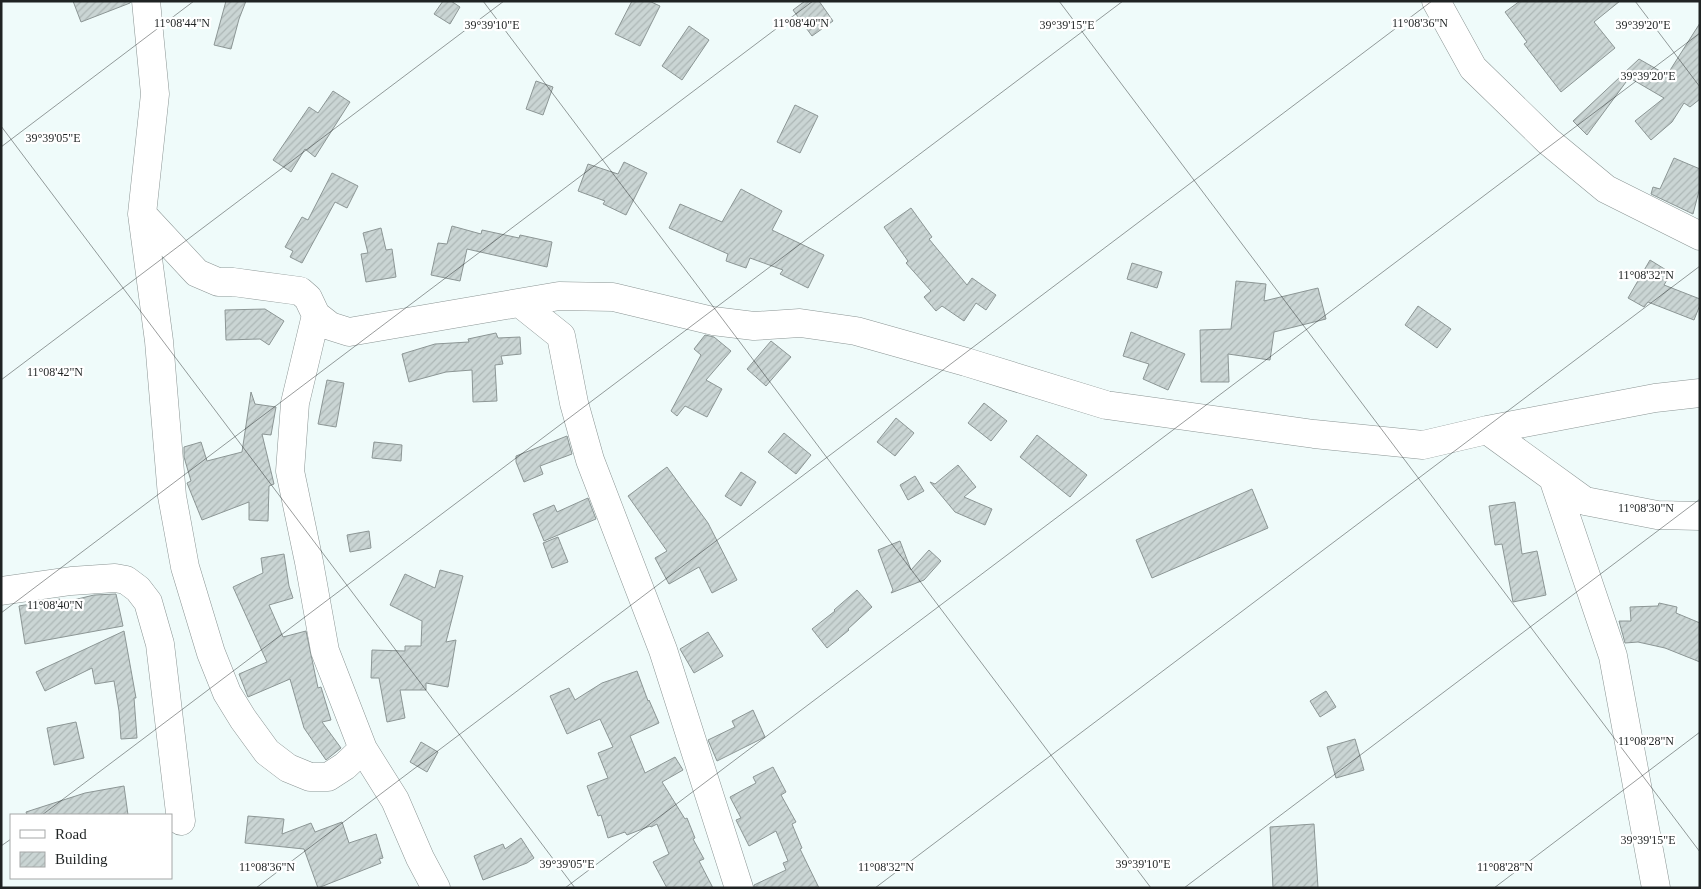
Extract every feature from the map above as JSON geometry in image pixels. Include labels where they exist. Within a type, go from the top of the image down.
[{"type":"street","points":[[146,1],[155,94],[142,214],[159,341],[172,496],[185,568],[211,653],[227,693],[267,752],[288,768],[310,777],[328,776],[345,766],[363,749]]},
{"type":"street","points":[[1436,1],[1473,68],[1548,141],[1606,189],[1700,236]]},
{"type":"street","points":[[142,214],[197,273],[218,282],[300,290],[308,298],[316,315],[330,326],[349,332],[559,296],[613,297],[713,321],[754,326],[800,323],[856,331],[1106,405],[1314,434],[1423,445],[1487,430],[1655,398],[1700,393]]},
{"type":"street","points":[[520,304],[561,336],[574,403],[590,460],[663,650],[739,888]]},
{"type":"street","points":[[316,315],[295,403],[290,471],[325,651],[363,749],[394,800],[420,858],[436,888]]},
{"type":"street","points":[[1487,430],[1585,501],[1657,515],[1700,516]]},
{"type":"street","points":[[1553,478],[1614,656],[1656,888]]},
{"type":"street","points":[[1,590],[71,581],[115,578],[126,580],[138,589],[148,602],[160,644],[181,821]]},
{"type":"building","points":[[73,1],[131,1],[81,22]]},
{"type":"building","points":[[226,1],[246,1],[231,49],[214,45]]},
{"type":"building","points":[[443,1],[451,1],[460,7],[450,24],[434,14]]},
{"type":"building","points":[[632,1],[649,1],[660,6],[640,46],[615,34]]},
{"type":"building","points":[[805,1],[819,1],[833,21],[812,36],[793,10]]},
{"type":"building","points":[[1520,1],[1620,1],[1594,22],[1615,48],[1561,92],[1524,44],[1527,42],[1505,12]]},
{"type":"building","points":[[1700,23],[1700,99],[1690,107],[1684,103],[1672,122],[1651,140],[1635,121],[1664,98],[1623,74],[1639,59],[1667,75]]},
{"type":"building","points":[[689,26],[709,40],[682,80],[662,66]]},
{"type":"building","points":[[1620,77],[1626,82],[1587,135],[1573,121]]},
{"type":"building","points":[[536,81],[553,87],[543,115],[526,109]]},
{"type":"building","points":[[333,91],[350,102],[315,157],[305,149],[291,172],[273,160],[309,107],[318,113]]},
{"type":"building","points":[[795,105],[818,116],[800,153],[777,142]]},
{"type":"building","points":[[1674,158],[1700,169],[1700,187],[1693,214],[1651,194],[1653,187],[1660,189]]},
{"type":"building","points":[[624,162],[647,173],[626,215],[603,204],[605,201],[578,191],[588,164],[618,174]]},
{"type":"building","points":[[332,173],[358,186],[347,208],[335,202],[302,263],[290,257],[293,251],[285,247],[302,217],[308,220]]},
{"type":"building","points":[[741,189],[782,211],[772,230],[824,255],[808,288],[780,274],[783,270],[750,258],[746,268],[726,261],[728,254],[669,228],[680,204],[722,222]]},
{"type":"building","points":[[911,208],[932,237],[929,239],[967,285],[972,278],[996,295],[986,310],[976,303],[964,321],[942,306],[936,311],[924,297],[931,291],[906,263],[908,261],[884,227]]},
{"type":"building","points":[[452,226],[481,234],[482,230],[519,238],[520,235],[552,242],[547,267],[467,249],[460,281],[431,275],[438,243],[447,244]]},
{"type":"building","points":[[381,228],[386,250],[392,249],[396,277],[366,282],[361,254],[368,253],[363,233]]},
{"type":"building","points":[[1650,260],[1671,273],[1664,285],[1700,299],[1700,305],[1694,320],[1648,302],[1644,307],[1628,298]]},
{"type":"building","points":[[1132,263],[1162,272],[1157,288],[1127,279]]},
{"type":"building","points":[[1236,281],[1266,284],[1264,301],[1318,288],[1326,319],[1274,332],[1270,360],[1228,354],[1229,382],[1201,382],[1200,330],[1231,329]]},
{"type":"building","points":[[1418,306],[1451,329],[1437,348],[1405,325]]},
{"type":"building","points":[[265,309],[284,321],[269,345],[260,339],[226,340],[225,310]]},
{"type":"building","points":[[1131,332],[1185,354],[1168,390],[1143,379],[1149,364],[1123,356]]},
{"type":"building","points":[[496,333],[498,338],[520,337],[521,354],[501,356],[503,364],[495,365],[497,401],[473,402],[472,370],[446,372],[409,382],[402,354],[435,344],[469,342],[468,339]]},
{"type":"building","points":[[705,335],[714,337],[731,351],[706,380],[722,389],[707,417],[685,406],[677,416],[671,411],[701,355],[694,349]]},
{"type":"building","points":[[771,341],[791,357],[766,386],[747,369]]},
{"type":"building","points":[[327,380],[344,383],[336,427],[318,424]]},
{"type":"building","points":[[251,392],[255,404],[276,407],[271,435],[262,434],[274,484],[269,486],[268,521],[249,520],[249,502],[202,520],[187,483],[191,481],[184,457],[184,447],[201,442],[207,461],[242,452]]},
{"type":"building","points":[[984,403],[1007,421],[991,441],[968,423]]},
{"type":"building","points":[[896,418],[914,433],[895,456],[877,442]]},
{"type":"building","points":[[784,433],[811,455],[796,474],[768,452]]},
{"type":"building","points":[[1037,435],[1087,475],[1070,497],[1020,457]]},
{"type":"building","points":[[567,436],[572,454],[540,466],[543,474],[524,482],[516,462],[516,456]]},
{"type":"building","points":[[374,442],[402,445],[401,461],[372,458]]},
{"type":"building","points":[[958,465],[976,487],[964,497],[992,509],[985,525],[955,512],[930,482],[935,484]]},
{"type":"building","points":[[667,467],[708,523],[737,580],[712,593],[699,567],[669,584],[655,558],[667,551],[628,496]]},
{"type":"building","points":[[741,472],[756,482],[741,506],[725,496]]},
{"type":"building","points":[[915,476],[924,491],[908,500],[900,485]]},
{"type":"building","points":[[1252,489],[1268,528],[1152,578],[1136,540]]},
{"type":"building","points":[[588,498],[596,519],[544,541],[533,514],[554,505],[557,512]]},
{"type":"building","points":[[1515,502],[1522,554],[1537,551],[1546,595],[1513,602],[1502,544],[1495,545],[1489,506]]},
{"type":"building","points":[[369,531],[371,548],[350,552],[347,535]]},
{"type":"building","points":[[558,537],[568,562],[552,568],[543,543]]},
{"type":"building","points":[[900,541],[911,570],[929,550],[941,561],[924,580],[891,593],[893,590],[878,550]]},
{"type":"building","points":[[284,554],[289,586],[293,598],[269,605],[283,637],[306,631],[318,688],[321,687],[331,720],[322,722],[341,748],[326,760],[304,728],[290,679],[248,697],[239,674],[267,662],[233,587],[263,573],[261,558]]},
{"type":"building","points":[[440,570],[463,576],[446,642],[456,640],[448,687],[426,683],[426,690],[400,690],[405,718],[387,722],[379,678],[371,678],[372,650],[405,651],[405,646],[421,646],[422,621],[390,605],[405,574],[435,588]]},
{"type":"building","points":[[857,590],[872,607],[849,630],[827,648],[812,629]]},
{"type":"building","points":[[116,594],[123,626],[25,644],[19,606],[60,599],[61,603],[94,595]]},
{"type":"building","points":[[1659,603],[1677,607],[1676,613],[1700,623],[1700,662],[1665,648],[1638,642],[1625,643],[1619,621],[1631,621],[1630,607],[1658,606]]},
{"type":"building","points":[[124,631],[136,698],[134,698],[137,738],[121,739],[114,681],[95,684],[92,668],[45,691],[36,672]]},
{"type":"building","points":[[708,632],[723,656],[694,673],[680,649]]},
{"type":"building","points":[[637,671],[648,701],[659,723],[630,736],[645,773],[675,757],[683,770],[662,782],[685,819],[687,818],[695,838],[693,839],[704,859],[699,861],[713,888],[667,888],[653,862],[669,854],[657,824],[627,835],[625,832],[608,838],[601,815],[598,816],[587,786],[608,778],[598,753],[613,747],[600,719],[567,734],[550,696],[569,688],[575,700],[602,683]]},
{"type":"building","points":[[1326,691],[1336,707],[1320,717],[1310,701]]},
{"type":"building","points":[[753,710],[765,737],[717,761],[708,740],[735,727],[732,721]]},
{"type":"building","points":[[76,722],[84,758],[54,765],[47,728]]},
{"type":"building","points":[[1355,739],[1364,770],[1336,778],[1327,747]]},
{"type":"building","points":[[421,742],[438,752],[427,772],[410,762]]},
{"type":"building","points":[[773,767],[786,792],[781,795],[796,822],[792,824],[802,848],[800,849],[819,888],[754,888],[754,885],[786,870],[783,863],[788,861],[776,831],[749,846],[736,820],[741,818],[730,797],[756,783],[753,777]]},
{"type":"building","points":[[124,786],[128,814],[27,814],[26,812],[85,793]]},
{"type":"building","points":[[248,816],[284,819],[282,834],[311,823],[315,832],[342,822],[349,843],[376,834],[383,858],[379,859],[381,863],[318,888],[304,849],[245,843]]},
{"type":"building","points":[[1314,824],[1318,888],[1273,888],[1270,827]]},
{"type":"building","points":[[521,838],[534,858],[527,863],[483,880],[474,856],[503,844],[505,849]]}]
